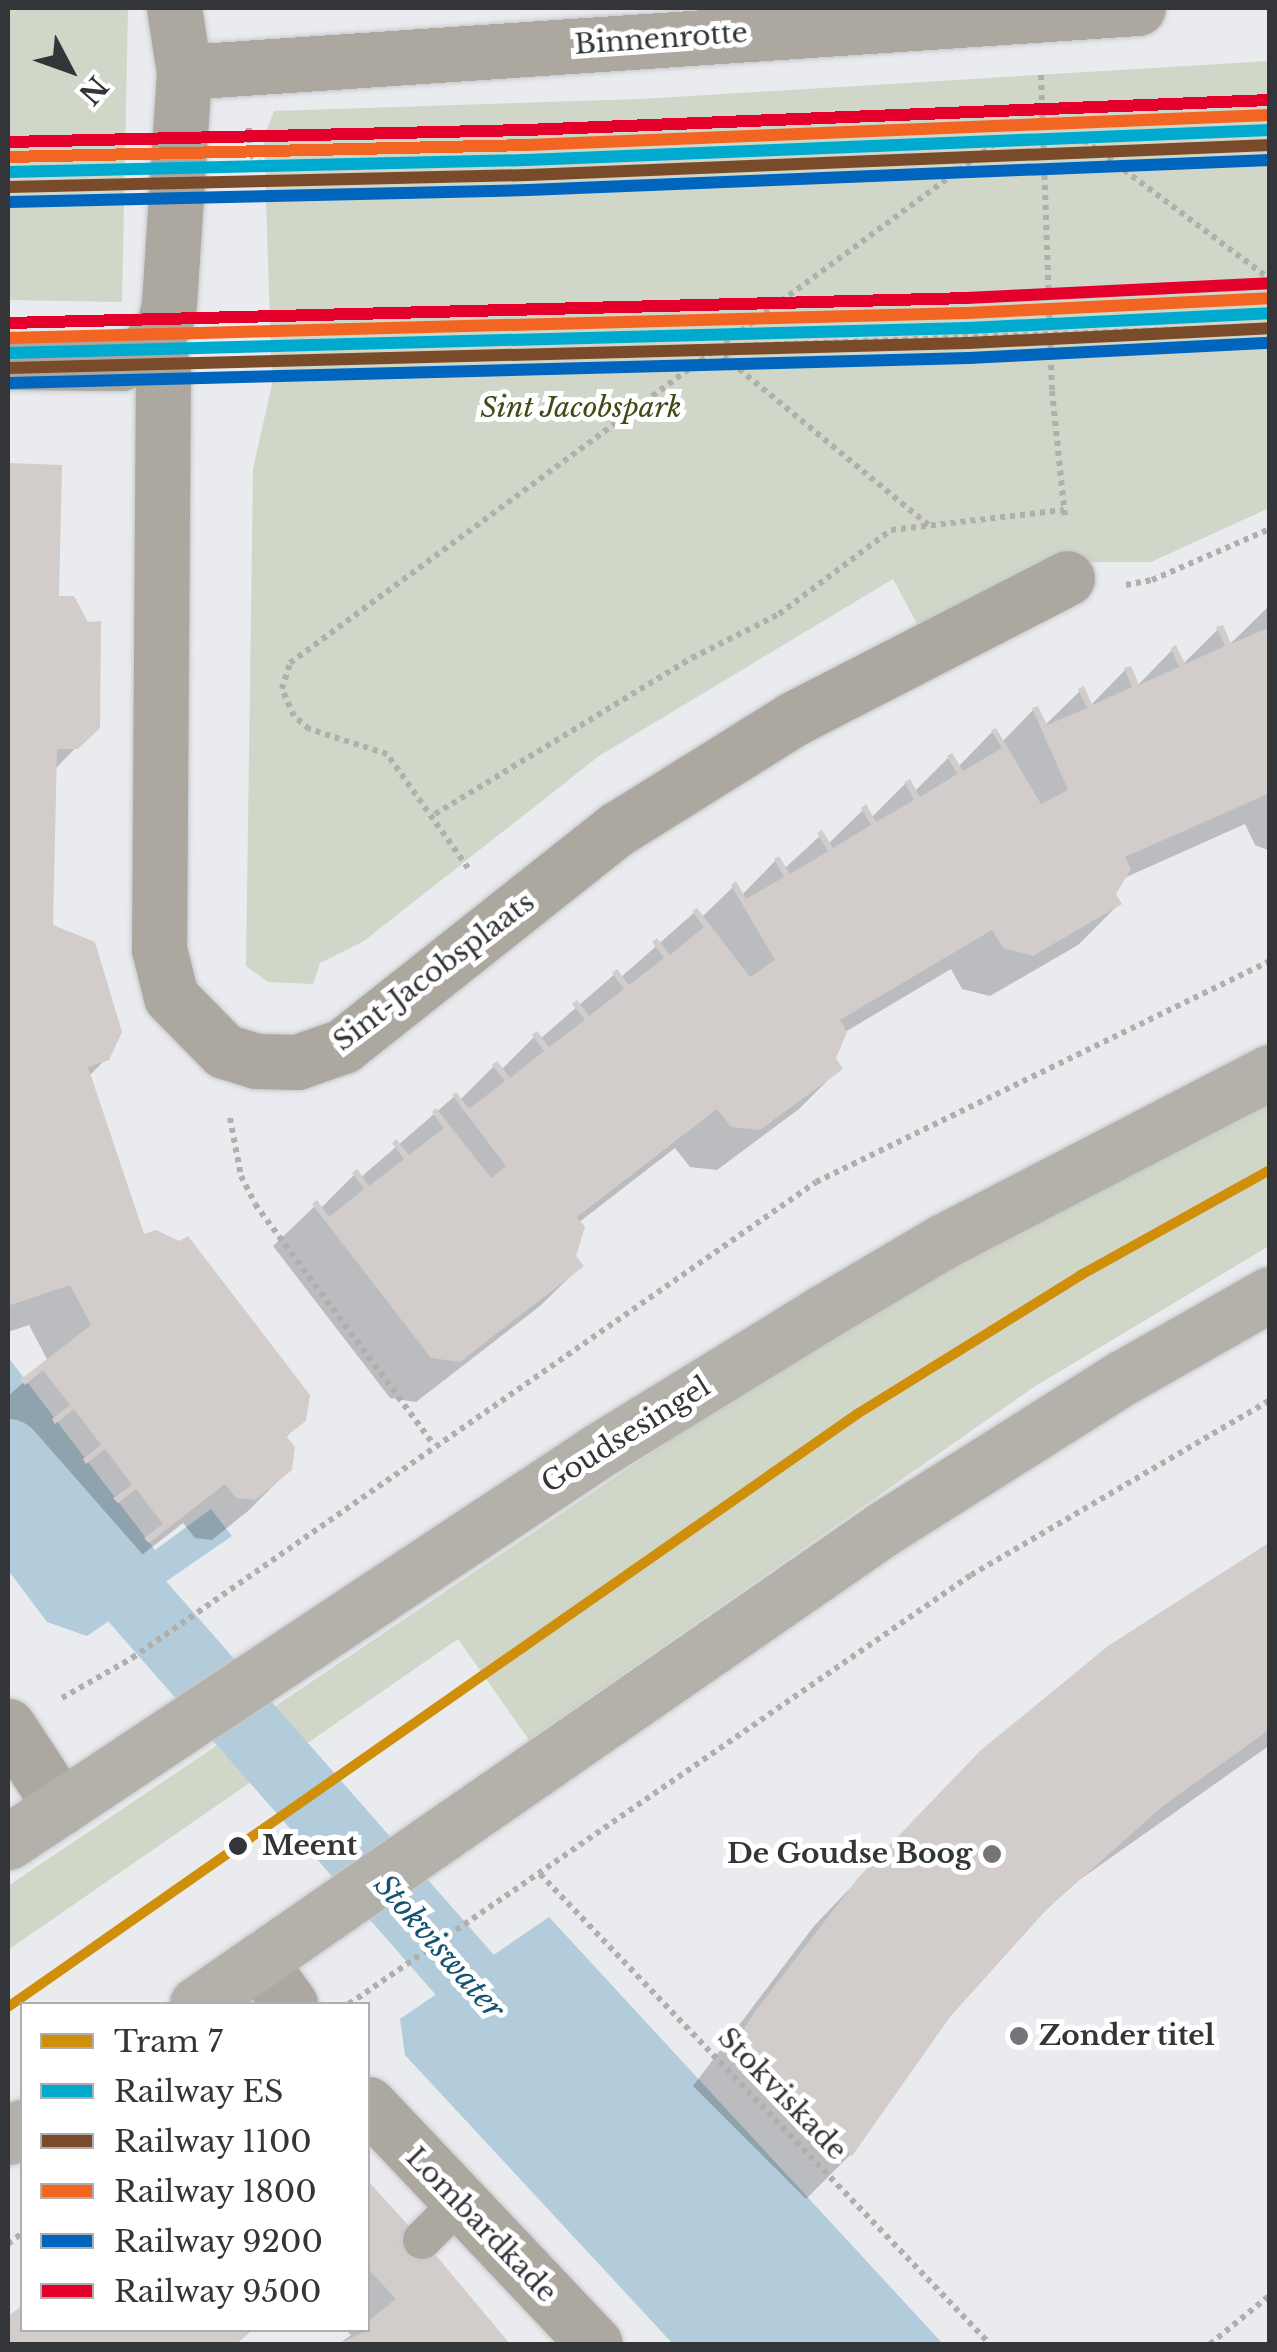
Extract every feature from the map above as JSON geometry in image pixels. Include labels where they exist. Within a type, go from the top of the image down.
[{"type":"main road","name":"Goudsesingel","points":[[8,1842],[185,1720],[839,1303],[1270,1072]]},
{"type":"main road","points":[[199,2002],[886,1527],[1122,1378],[1270,1294]]},
{"type":"street","points":[[174,8],[184,72],[169,304],[154,359],[159,948],[171,997],[186,1019],[237,1057]]},
{"type":"street","name":"Binnenrotte","points":[[184,72],[1138,8]]},
{"type":"street","points":[[8,362],[121,364],[154,359]]},
{"type":"street","name":"Sint-Jacobsplaats","points":[[237,1057],[297,1062],[333,1051],[618,829],[731,757],[933,643],[1067,578]]},
{"type":"street","points":[[8,1728],[61,1806]]},
{"type":"street","points":[[259,1961],[289,2002]]},
{"type":"street","name":"Lombardkade","points":[[370,2107],[440,2221],[595,2344]]},
{"type":"path","points":[[1041,75],[1050,338],[1067,578],[1098,590],[1152,580],[1270,529]]},
{"type":"path","points":[[178,153],[250,154],[266,169],[994,145],[1270,130]]},
{"type":"path","points":[[1084,140],[1270,279]]},
{"type":"path","points":[[502,923],[434,814],[386,754],[309,729],[294,716],[282,689],[290,663],[994,145]]},
{"type":"path","points":[[154,359],[716,350],[1270,326]]},
{"type":"path","points":[[716,350],[929,526]]},
{"type":"path","points":[[434,814],[692,658],[780,614],[890,530],[1064,510]]},
{"type":"path","points":[[8,1728],[132,1658],[246,1574],[816,1182],[1270,961]]},
{"type":"path","points":[[237,1057],[229,1134],[255,1204],[434,1444]]},
{"type":"path","points":[[351,2002],[971,1575],[1270,1400]]},
{"type":"path","name":"Stokviskade","points":[[540,1874],[990,2344]]},
{"type":"path","points":[[1210,2344],[1270,2295]]},
{"type":"green space","points":[[8,8],[128,8],[122,302],[8,300]]},
{"type":"green space","name":"Sint Jacobspark","points":[[1269,61],[1269,508],[1151,562],[1072,562],[917,624],[893,579],[599,756],[364,941],[320,963],[313,984],[268,982],[246,966],[253,469],[272,384],[264,137],[274,111],[640,99]]},
{"type":"green space","points":[[1269,1100],[1269,1246],[1034,1387],[529,1740],[458,1639],[8,1950],[8,1886],[828,1334]]},
{"type":"water","points":[[8,1357],[155,1550],[211,1509],[232,1536],[87,1636],[47,1622],[8,1570]]},
{"type":"water","points":[[549,1917],[943,2344],[673,2344],[405,2055],[400,2019]]},
{"type":"building","points":[[8,463],[62,465],[59,596],[74,596],[88,622],[101,621],[100,728],[78,749],[57,749],[53,925],[95,942],[122,1032],[109,1060],[88,1067],[144,1234],[156,1230],[179,1241],[188,1236],[310,1395],[306,1421],[286,1436],[295,1447],[292,1470],[255,1500],[236,1498],[225,1484],[149,1543],[144,1538],[163,1524],[136,1489],[118,1503],[113,1498],[132,1485],[105,1449],[86,1464],[83,1459],[101,1445],[74,1409],[55,1424],[52,1419],[70,1405],[43,1370],[25,1385],[20,1380],[91,1325],[70,1285],[8,1306]]},
{"type":"building","points":[[1223,625],[1231,644],[1270,627],[1270,793],[1125,857],[1131,869],[1116,894],[1122,904],[1033,956],[1003,948],[992,930],[840,1020],[847,1032],[836,1058],[843,1069],[760,1130],[731,1127],[717,1109],[577,1217],[585,1227],[576,1256],[584,1266],[460,1362],[431,1358],[312,1204],[317,1200],[329,1217],[364,1189],[352,1173],[357,1169],[369,1186],[404,1159],[392,1143],[396,1139],[409,1155],[444,1128],[432,1112],[436,1108],[491,1178],[506,1166],[452,1095],[456,1092],[469,1109],[505,1081],[492,1065],[497,1061],[510,1078],[544,1051],[532,1035],[537,1031],[549,1047],[585,1020],[572,1004],[577,1000],[589,1016],[624,989],[612,973],[617,969],[629,985],[664,958],[652,942],[657,938],[670,955],[704,927],[692,911],[697,908],[750,977],[775,960],[731,885],[736,881],[746,899],[784,877],[774,859],[779,856],[790,874],[828,851],[817,833],[822,830],[833,848],[871,825],[861,808],[866,804],[876,822],[914,800],[904,782],[910,779],[920,797],[957,774],[947,756],[952,753],[963,771],[1002,748],[991,730],[996,728],[1041,804],[1068,790],[1032,708],[1038,706],[1047,725],[1087,708],[1078,689],[1084,686],[1092,705],[1132,687],[1124,668],[1131,666],[1139,685],[1179,667],[1171,648],[1176,645],[1185,664],[1225,646],[1216,627]]},
{"type":"building","name":"De Goudse Boog","points":[[1270,1542],[1270,1729],[1163,1806],[1048,1908],[950,2017],[852,2156],[736,2041],[756,2010],[858,1878],[980,1751],[1108,1646]]},
{"type":"building","points":[[370,2183],[510,2344],[338,2344],[370,2332],[370,2319],[396,2299],[370,2271]]},
{"type":"building","points":[[20,2307],[20,2332],[250,2332],[236,2344],[8,2344],[8,2316]]},
{"type":"waterway","name":"Stokviswater","points":[[8,1454],[528,2047]]},
{"type":"tram line","name":"7","points":[[8,2007],[857,1414],[1081,1275],[1270,1170]]},
{"type":"rail line","name":"9500","points":[[8,142],[526,130],[1269,100]]},
{"type":"rail line","name":"1800","points":[[8,157],[527,145],[1269,115]]},
{"type":"rail line","name":"ES","points":[[8,172],[527,160],[1270,130]]},
{"type":"rail line","name":"1100","points":[[8,187],[528,175],[1270,145]]},
{"type":"rail line","name":"9200","points":[[9,202],[528,190],[1270,160]]},
{"type":"rail line","name":"9500","points":[[8,323],[967,298],[1269,283]]},
{"type":"rail line","name":"1800","points":[[8,338],[967,313],[1269,298]]},
{"type":"rail line","name":"ES","points":[[8,353],[968,328],[1270,313]]},
{"type":"rail line","name":"1100","points":[[8,368],[968,343],[1270,328]]},
{"type":"rail line","name":"9200","points":[[9,383],[969,358],[1270,343]]},
{"type":"place","name":"Meent","points":[[238,1846]]},
{"type":"place","name":"De Goudse Boog","points":[[992,1854]]},
{"type":"place","name":"Zonder titel","points":[[1019,2036]]}]
